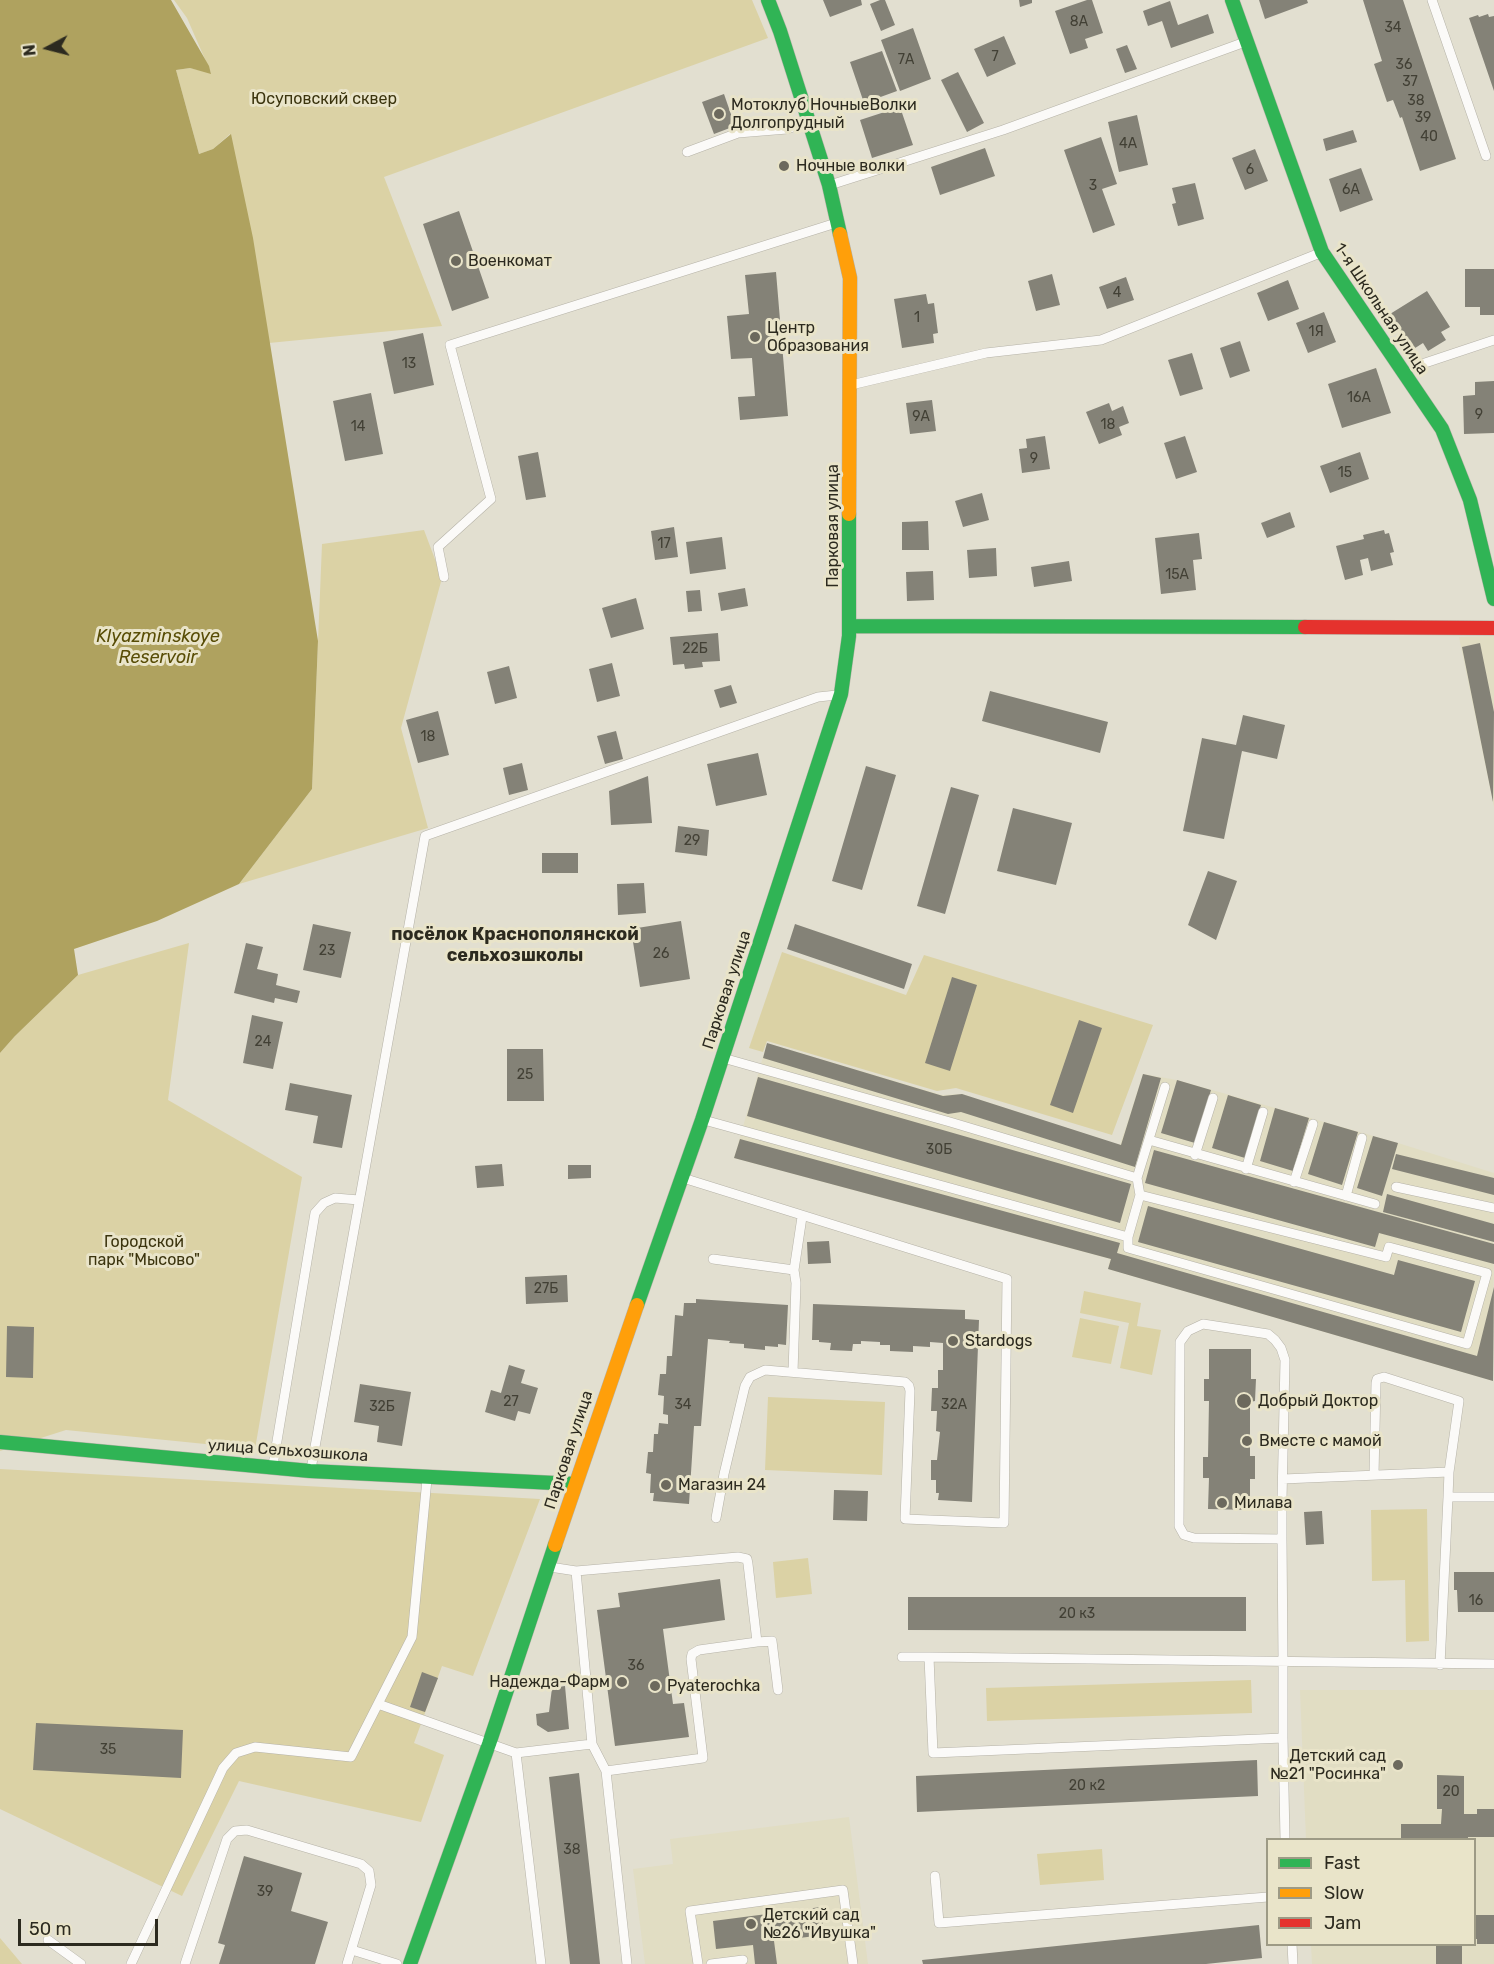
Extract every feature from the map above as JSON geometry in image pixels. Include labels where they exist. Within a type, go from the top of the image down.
[{"type":"street","name":"Парковая улица","points":[[410,1964],[489,1744],[575,1484],[702,1120],[842,694],[849,626],[850,278],[829,185],[768,0]]},
{"type":"street","name":"1-я Школьная улица","points":[[1232,0],[1322,252],[1442,429],[1470,500],[1494,599]]},
{"type":"street","points":[[849,626],[1494,628]]},
{"type":"street","name":"улица Сельхозшкола","points":[[0,1442],[310,1471],[575,1484]]},
{"type":"lane","points":[[1432,0],[1486,156]]},
{"type":"lane","points":[[829,185],[1004,130],[1247,41]]},
{"type":"lane","points":[[687,152],[738,133],[787,129],[809,121]]},
{"type":"lane","points":[[444,577],[438,547],[491,499],[450,345],[838,223]]},
{"type":"lane","points":[[850,385],[986,353],[1101,340],[1322,252]]},
{"type":"lane","points":[[1422,364],[1494,340]]},
{"type":"lane","points":[[310,1471],[425,836],[818,697],[842,694]]},
{"type":"lane","points":[[722,1058],[950,1122],[1137,1178]]},
{"type":"lane","points":[[1140,1195],[1386,1257],[1389,1246],[1487,1273],[1467,1344],[1128,1248],[1128,1237],[1140,1195],[1137,1178],[1165,1087]]},
{"type":"lane","points":[[1195,1155],[1213,1098]]},
{"type":"lane","points":[[1246,1169],[1263,1112]]},
{"type":"lane","points":[[702,1120],[1128,1237]]},
{"type":"lane","points":[[1294,1182],[1313,1124]]},
{"type":"lane","points":[[1346,1196],[1362,1137]]},
{"type":"lane","points":[[1149,1140],[1195,1155],[1375,1204]]},
{"type":"lane","points":[[681,1178],[1007,1279],[1004,1523],[905,1519],[910,1391],[905,1382],[765,1370],[758,1371],[750,1377],[746,1386],[726,1463],[716,1518]]},
{"type":"lane","points":[[1396,1187],[1494,1208]]},
{"type":"lane","points":[[272,1467],[315,1214],[324,1203],[335,1198],[359,1200]]},
{"type":"lane","points":[[793,1372],[796,1282],[794,1270],[802,1217]]},
{"type":"lane","points":[[713,1259],[794,1270]]},
{"type":"lane","points":[[1282,1539],[1194,1538],[1184,1535],[1179,1526],[1180,1342],[1188,1331],[1203,1324],[1268,1334],[1281,1348],[1285,1360],[1282,1539],[1285,1838]]},
{"type":"lane","points":[[1374,1475],[1377,1379],[1384,1377],[1459,1401],[1449,1472],[1440,1665]]},
{"type":"lane","points":[[1283,1479],[1449,1472]]},
{"type":"lane","points":[[131,1964],[223,1768],[236,1753],[255,1747],[351,1757],[412,1637],[427,1476]]},
{"type":"lane","points":[[1448,1497],[1494,1497]]},
{"type":"lane","points":[[548,1567],[576,1571],[742,1557],[747,1559],[748,1564],[757,1642]]},
{"type":"lane","points":[[576,1571],[592,1744],[606,1770],[627,1964]]},
{"type":"lane","points":[[606,1770],[703,1758],[691,1659],[692,1654],[699,1650],[772,1641],[778,1690]]},
{"type":"lane","points":[[902,1657],[1494,1664]]},
{"type":"lane","points":[[929,1657],[933,1753],[1283,1738]]},
{"type":"lane","points":[[378,1704],[516,1753],[592,1744]]},
{"type":"lane","points":[[516,1753],[541,1964]]},
{"type":"lane","points":[[185,1964],[227,1839],[235,1831],[247,1830],[361,1864],[369,1871],[371,1885],[347,1964]]},
{"type":"lane","points":[[935,1876],[939,1923],[1266,1897]]},
{"type":"lane","points":[[698,1964],[690,1911],[843,1890],[853,1964]]},
{"type":"lane","points":[[48,1940],[81,1964]]},
{"type":"lane","points":[[1292,1946],[1293,1964]]},
{"type":"lane","points":[[352,1950],[397,1964]]},
{"type":"lane","points":[[711,1964],[743,1960]]},
{"type":"shaded area","points":[[1494,636],[1494,807],[1459,637]]},
{"type":"shaded area","points":[[767,1043],[942,1095],[962,1094],[1120,1145],[1143,1074],[1177,1080],[1494,1173],[1493,1381],[1108,1269],[1110,1259],[734,1158]]},
{"type":"shaded area","name":"Детский сад №21 \"Росинка\"","points":[[1300,1690],[1494,1690],[1494,1964],[1312,1964],[1311,1946],[1476,1946],[1476,1838],[1306,1838]]},
{"type":"shaded area","name":"Детский сад №26 \"Ивушка\"","points":[[849,1817],[868,1964],[645,1964],[633,1869],[673,1864],[670,1839]]},
{"type":"green space","name":"Юсуповский сквер","points":[[174,0],[752,0],[768,38],[384,177],[442,326],[269,343],[230,134],[213,149],[199,154],[176,70],[190,68],[211,73],[187,18]]},
{"type":"green space","points":[[424,530],[442,578],[401,728],[428,828],[239,884],[312,789],[322,544]]},
{"type":"green space","name":"Городской парк \"Мысово\"","points":[[189,943],[168,1100],[302,1177],[255,1449],[66,1430],[0,1451],[0,1053],[78,975]]},
{"type":"green space","points":[[782,952],[906,995],[924,955],[1153,1025],[1112,1135],[956,1088],[937,1091],[767,1041],[763,1052],[749,1048]]},
{"type":"green space","points":[[1084,1291],[1141,1303],[1137,1326],[1161,1330],[1152,1375],[1120,1368],[1129,1323],[1080,1313]]},
{"type":"green space","points":[[1080,1318],[1119,1326],[1111,1364],[1072,1357]]},
{"type":"green space","points":[[768,1397],[885,1402],[882,1475],[765,1470]]},
{"type":"green space","points":[[0,1469],[540,1499],[473,1676],[442,1666],[414,1743],[444,1755],[421,1822],[239,1781],[182,1896],[0,1809]]},
{"type":"green space","points":[[1427,1509],[1429,1641],[1406,1642],[1405,1580],[1372,1581],[1371,1510]]},
{"type":"green space","points":[[808,1558],[812,1594],[776,1598],[773,1562]]},
{"type":"green space","points":[[1251,1680],[1252,1713],[987,1721],[986,1688]]},
{"type":"green space","points":[[1102,1849],[1104,1880],[1040,1885],[1037,1854]]},
{"type":"green space","points":[[0,1938],[22,1964],[0,1964]]},
{"type":"water","name":"Klyazminskoye Reservoir","points":[[0,0],[171,0],[209,66],[211,74],[190,68],[176,70],[199,154],[213,149],[231,134],[253,238],[318,641],[312,789],[239,884],[157,921],[74,949],[78,975],[0,1053]]},
{"type":"building","points":[[823,0],[861,0],[862,5],[830,17]]},
{"type":"building","points":[[885,0],[895,25],[881,31],[870,4]]},
{"type":"building","points":[[1019,0],[1032,0],[1032,3],[1020,7]]},
{"type":"building","points":[[1092,0],[1103,33],[1085,39],[1088,48],[1070,54],[1055,11]]},
{"type":"building","points":[[1259,0],[1307,0],[1308,3],[1265,19]]},
{"type":"building","points":[[1363,0],[1403,0],[1456,159],[1420,171],[1402,117],[1400,118],[1393,100],[1387,102],[1374,64],[1382,61]]},
{"type":"building","points":[[1170,1],[1178,25],[1208,14],[1214,33],[1171,48],[1162,21],[1148,26],[1143,11]]},
{"type":"building","points":[[1488,14],[1489,17],[1494,16],[1494,91],[1469,18]]},
{"type":"building","points":[[913,28],[931,79],[900,91],[881,40]]},
{"type":"building","points":[[1004,36],[1016,64],[987,77],[974,49]]},
{"type":"building","points":[[1127,45],[1137,69],[1125,73],[1116,49]]},
{"type":"building","points":[[882,51],[897,91],[864,103],[850,62]]},
{"type":"building","points":[[958,72],[984,123],[967,132],[941,80]]},
{"type":"building","name":"Мотоклуб НочныеВолки Долгопрудный","points":[[724,94],[735,126],[714,134],[702,102]]},
{"type":"building","points":[[900,107],[913,145],[872,158],[860,120]]},
{"type":"building","points":[[1137,115],[1148,165],[1119,172],[1108,122]]},
{"type":"building","points":[[1353,130],[1357,142],[1326,151],[1323,139]]},
{"type":"building","points":[[1101,137],[1117,184],[1102,189],[1115,225],[1093,233],[1064,150]]},
{"type":"building","points":[[985,148],[995,176],[940,195],[931,167]]},
{"type":"building","points":[[1255,149],[1268,181],[1245,190],[1232,158]]},
{"type":"building","points":[[1361,168],[1373,200],[1340,212],[1329,179]]},
{"type":"building","points":[[1195,183],[1204,219],[1178,226],[1172,204],[1176,203],[1172,188]]},
{"type":"building","name":"Военкомат","points":[[459,211],[489,298],[452,311],[423,224]]},
{"type":"building","points":[[1465,269],[1494,269],[1494,315],[1480,315],[1480,307],[1465,307]]},
{"type":"building","name":"Центр Образования","points":[[776,272],[788,416],[740,420],[738,397],[755,396],[752,358],[731,359],[727,316],[749,314],[745,275]]},
{"type":"building","points":[[1052,274],[1060,305],[1036,311],[1028,281]]},
{"type":"building","points":[[1126,277],[1134,300],[1107,309],[1099,287]]},
{"type":"building","points":[[1288,280],[1299,309],[1268,321],[1257,293]]},
{"type":"building","points":[[1427,291],[1450,327],[1441,332],[1446,340],[1428,351],[1423,343],[1412,350],[1390,314]]},
{"type":"building","points":[[926,294],[928,304],[934,303],[938,333],[933,334],[934,343],[902,348],[894,299]]},
{"type":"building","points":[[1324,312],[1336,342],[1308,353],[1296,323]]},
{"type":"building","points":[[423,333],[434,385],[394,394],[383,342]]},
{"type":"building","points":[[1240,341],[1250,371],[1230,378],[1220,348]]},
{"type":"building","points":[[1192,353],[1203,389],[1180,396],[1168,360]]},
{"type":"building","points":[[1376,368],[1391,413],[1342,428],[1328,384]]},
{"type":"building","points":[[1494,381],[1494,433],[1464,434],[1463,396],[1475,395],[1475,382]]},
{"type":"building","points":[[371,393],[383,454],[345,461],[333,401]]},
{"type":"building","points":[[932,400],[936,431],[910,434],[906,403]]},
{"type":"building","points":[[1109,403],[1112,411],[1123,406],[1129,423],[1119,427],[1122,435],[1099,444],[1086,412]]},
{"type":"building","points":[[1045,436],[1050,469],[1022,473],[1019,449],[1027,448],[1026,439]]},
{"type":"building","points":[[1185,436],[1197,472],[1176,479],[1164,443]]},
{"type":"building","points":[[538,452],[546,497],[526,500],[518,456]]},
{"type":"building","points":[[1360,452],[1369,479],[1330,493],[1320,466]]},
{"type":"building","points":[[982,493],[989,520],[963,527],[955,501]]},
{"type":"building","points":[[1290,512],[1295,527],[1267,538],[1261,523]]},
{"type":"building","points":[[928,521],[929,550],[902,550],[902,522]]},
{"type":"building","points":[[674,527],[678,557],[655,560],[651,531]]},
{"type":"building","points":[[1384,530],[1385,534],[1389,533],[1394,552],[1390,553],[1393,565],[1371,571],[1368,558],[1360,560],[1363,575],[1345,580],[1336,546],[1364,539],[1363,535]]},
{"type":"building","points":[[1199,533],[1202,559],[1193,560],[1196,590],[1161,594],[1155,538]]},
{"type":"building","points":[[722,537],[726,569],[690,574],[686,542]]},
{"type":"building","points":[[996,548],[997,576],[969,578],[967,550]]},
{"type":"building","points":[[1069,561],[1072,581],[1034,587],[1031,567]]},
{"type":"building","points":[[933,571],[934,600],[907,601],[906,572]]},
{"type":"building","points":[[745,588],[748,606],[721,611],[718,593]]},
{"type":"building","points":[[700,590],[702,611],[688,612],[686,591]]},
{"type":"building","points":[[636,598],[644,629],[611,638],[602,608]]},
{"type":"building","points":[[718,633],[720,661],[702,662],[703,667],[685,669],[684,664],[673,665],[670,637]]},
{"type":"building","points":[[1480,643],[1494,712],[1493,802],[1462,647]]},
{"type":"building","points":[[612,663],[620,696],[597,702],[589,669]]},
{"type":"building","points":[[509,666],[517,698],[495,704],[487,672]]},
{"type":"building","points":[[731,685],[737,703],[720,708],[714,690]]},
{"type":"building","points":[[990,691],[1108,722],[1100,753],[982,721]]},
{"type":"building","points":[[438,711],[449,755],[418,763],[406,720]]},
{"type":"building","points":[[1243,715],[1285,725],[1277,759],[1242,751],[1224,839],[1183,831],[1202,738],[1236,745]]},
{"type":"building","points":[[616,731],[623,759],[605,764],[597,736]]},
{"type":"building","points":[[758,753],[767,795],[716,806],[707,764]]},
{"type":"building","points":[[522,763],[528,790],[509,795],[503,768]]},
{"type":"building","points":[[866,766],[896,775],[862,890],[832,881]]},
{"type":"building","points":[[648,776],[652,823],[611,825],[609,791]]},
{"type":"building","points":[[951,787],[979,795],[945,914],[917,906]]},
{"type":"building","points":[[1013,808],[1072,823],[1056,885],[997,871]]},
{"type":"building","points":[[678,826],[709,830],[707,856],[675,852]]},
{"type":"building","points":[[542,853],[578,853],[578,873],[542,873]]},
{"type":"building","points":[[1208,871],[1237,881],[1216,940],[1188,925]]},
{"type":"building","points":[[644,883],[646,913],[618,915],[617,884]]},
{"type":"building","points":[[681,921],[690,979],[640,987],[631,929]]},
{"type":"building","points":[[313,924],[351,932],[341,978],[303,970]]},
{"type":"building","points":[[795,924],[912,964],[904,989],[787,949]]},
{"type":"building","points":[[246,943],[263,947],[257,969],[278,974],[276,985],[300,991],[297,1003],[275,998],[274,1003],[234,993]]},
{"type":"building","points":[[952,977],[977,985],[950,1071],[925,1063]]},
{"type":"building","points":[[252,1015],[283,1022],[273,1069],[243,1063]]},
{"type":"building","points":[[1079,1020],[1102,1028],[1073,1113],[1050,1105]]},
{"type":"building","points":[[767,1043],[943,1096],[962,1094],[1121,1145],[1143,1074],[1161,1078],[1135,1167],[961,1112],[948,1114],[763,1058]]},
{"type":"building","points":[[507,1049],[543,1049],[544,1101],[507,1101]]},
{"type":"building","points":[[758,1077],[1131,1184],[1120,1223],[747,1116]]},
{"type":"building","points":[[1177,1080],[1211,1090],[1195,1143],[1161,1133]]},
{"type":"building","points":[[290,1083],[352,1095],[342,1148],[313,1143],[318,1116],[285,1110]]},
{"type":"building","points":[[1228,1095],[1261,1105],[1245,1158],[1212,1148]]},
{"type":"building","points":[[1275,1108],[1309,1118],[1293,1171],[1260,1161]]},
{"type":"building","points":[[1324,1122],[1358,1132],[1342,1185],[1308,1174]]},
{"type":"building","points":[[1373,1136],[1398,1143],[1382,1196],[1357,1188]]},
{"type":"building","points":[[740,1139],[1120,1243],[1117,1253],[1477,1356],[1494,1287],[1493,1381],[1108,1269],[1111,1259],[734,1158]]},
{"type":"building","points":[[1154,1150],[1494,1244],[1494,1264],[1379,1233],[1375,1247],[1145,1183]]},
{"type":"building","points":[[1396,1154],[1494,1178],[1494,1195],[1392,1169]]},
{"type":"building","points":[[502,1164],[504,1186],[477,1188],[475,1166]]},
{"type":"building","points":[[568,1165],[591,1165],[591,1178],[568,1179]]},
{"type":"building","points":[[1387,1194],[1494,1224],[1494,1242],[1383,1212]]},
{"type":"building","points":[[1148,1206],[1394,1275],[1398,1260],[1475,1281],[1461,1332],[1138,1242]]},
{"type":"building","points":[[829,1241],[831,1263],[808,1264],[807,1242]]},
{"type":"building","points":[[567,1275],[568,1302],[526,1304],[525,1277]]},
{"type":"building","points":[[696,1299],[788,1305],[786,1345],[765,1346],[765,1350],[744,1348],[744,1344],[729,1343],[730,1341],[708,1339],[701,1426],[694,1426],[689,1504],[653,1501],[654,1493],[650,1493],[651,1474],[646,1473],[648,1452],[653,1452],[654,1434],[658,1434],[659,1423],[668,1424],[668,1415],[663,1414],[664,1396],[658,1395],[660,1374],[666,1374],[667,1356],[672,1356],[675,1315],[683,1316],[684,1303],[696,1303]]},
{"type":"building","points":[[813,1304],[965,1310],[965,1319],[979,1320],[972,1502],[938,1500],[936,1480],[931,1480],[931,1460],[937,1460],[940,1432],[936,1431],[937,1411],[931,1411],[932,1388],[938,1388],[938,1370],[943,1370],[943,1343],[930,1342],[930,1347],[913,1346],[913,1352],[890,1351],[890,1345],[861,1341],[861,1344],[853,1344],[852,1351],[830,1350],[831,1343],[812,1340]]},
{"type":"building","points":[[7,1326],[34,1327],[33,1378],[6,1377]]},
{"type":"building","points":[[1209,1349],[1251,1349],[1251,1379],[1256,1379],[1255,1401],[1250,1402],[1250,1456],[1255,1456],[1255,1479],[1250,1479],[1250,1510],[1208,1509],[1209,1478],[1203,1478],[1203,1457],[1208,1457],[1209,1401],[1204,1401],[1204,1379],[1209,1379]]},
{"type":"building","points":[[509,1365],[525,1370],[521,1383],[538,1388],[530,1414],[518,1411],[515,1421],[485,1412],[491,1390],[501,1393]]},
{"type":"building","points":[[360,1384],[411,1392],[402,1446],[377,1442],[379,1426],[354,1422]]},
{"type":"building","points":[[834,1490],[868,1491],[867,1521],[833,1520]]},
{"type":"building","points":[[1322,1511],[1324,1544],[1306,1545],[1304,1512]]},
{"type":"building","points":[[1454,1572],[1494,1572],[1494,1612],[1458,1612]]},
{"type":"building","points":[[720,1579],[725,1620],[663,1629],[673,1704],[684,1703],[689,1737],[615,1746],[597,1610],[620,1607],[618,1593]]},
{"type":"building","points":[[908,1597],[1246,1597],[1246,1631],[908,1630]]},
{"type":"building","points":[[422,1672],[438,1678],[425,1712],[410,1707]]},
{"type":"building","points":[[565,1686],[569,1729],[548,1732],[537,1725],[536,1714],[549,1712],[552,1688]]},
{"type":"building","points":[[36,1723],[183,1730],[181,1778],[33,1770]]},
{"type":"building","points":[[1257,1760],[1258,1796],[917,1812],[916,1776]]},
{"type":"building","points":[[579,1773],[600,1964],[570,1964],[549,1777]]},
{"type":"building","points":[[1437,1775],[1464,1776],[1464,1814],[1477,1814],[1477,1809],[1494,1809],[1494,1837],[1401,1838],[1401,1824],[1441,1824],[1442,1809],[1437,1809]]},
{"type":"building","points":[[244,1856],[302,1873],[291,1911],[328,1922],[315,1964],[219,1964],[225,1945],[218,1943]]},
{"type":"building","points":[[821,1907],[824,1935],[774,1941],[777,1964],[755,1964],[753,1945],[716,1949],[713,1921]]},
{"type":"building","points":[[1476,1915],[1494,1915],[1494,1944],[1477,1944]]},
{"type":"building","points":[[1259,1925],[1262,1958],[1206,1964],[923,1964],[922,1960]]},
{"type":"building","points":[[1436,1946],[1462,1946],[1462,1964],[1436,1964]]},
{"type":"traffic: fast","points":[[768,0],[829,185],[840,234]]},
{"type":"traffic: fast","points":[[1232,0],[1322,252],[1442,429],[1470,500],[1494,599]]},
{"type":"traffic: fast","points":[[637,1305],[702,1120],[841,694],[849,636],[849,514]]},
{"type":"traffic: fast","points":[[849,626],[1305,627]]},
{"type":"traffic: fast","points":[[0,1442],[310,1471],[575,1484]]},
{"type":"traffic: fast","points":[[410,1964],[489,1744],[555,1545]]},
{"type":"traffic: slow","points":[[840,234],[850,278],[849,514]]},
{"type":"traffic: slow","points":[[555,1545],[637,1305]]},
{"type":"traffic: jam","points":[[1305,627],[1494,628]]},
{"type":"place","name":"Мотоклуб НочныеВолки Долгопрудный","points":[[719,114]]},
{"type":"place","name":"Ночные волки","points":[[784,166]]},
{"type":"place","name":"Военкомат","points":[[456,261]]},
{"type":"place","name":"Центр Образования","points":[[755,337]]},
{"type":"place","name":"Stardogs","points":[[953,1341]]},
{"type":"place","name":"Добрый Доктор","points":[[1244,1401]]},
{"type":"place","name":"Вместе с мамой","points":[[1247,1441]]},
{"type":"place","name":"Магазин 24","points":[[666,1485]]},
{"type":"place","name":"Милава","points":[[1222,1503]]},
{"type":"place","name":"Надежда-Фарм","points":[[622,1682]]},
{"type":"place","name":"Pyaterochka","points":[[655,1686]]},
{"type":"place","name":"Детский сад №21 \"Росинка\"","points":[[1398,1765]]},
{"type":"place","name":"Детский сад №26 \"Ивушка\"","points":[[751,1924]]},
{"type":"district","name":"посёлок Краснополянской сельхозшколы","points":[[515,945]]}]
